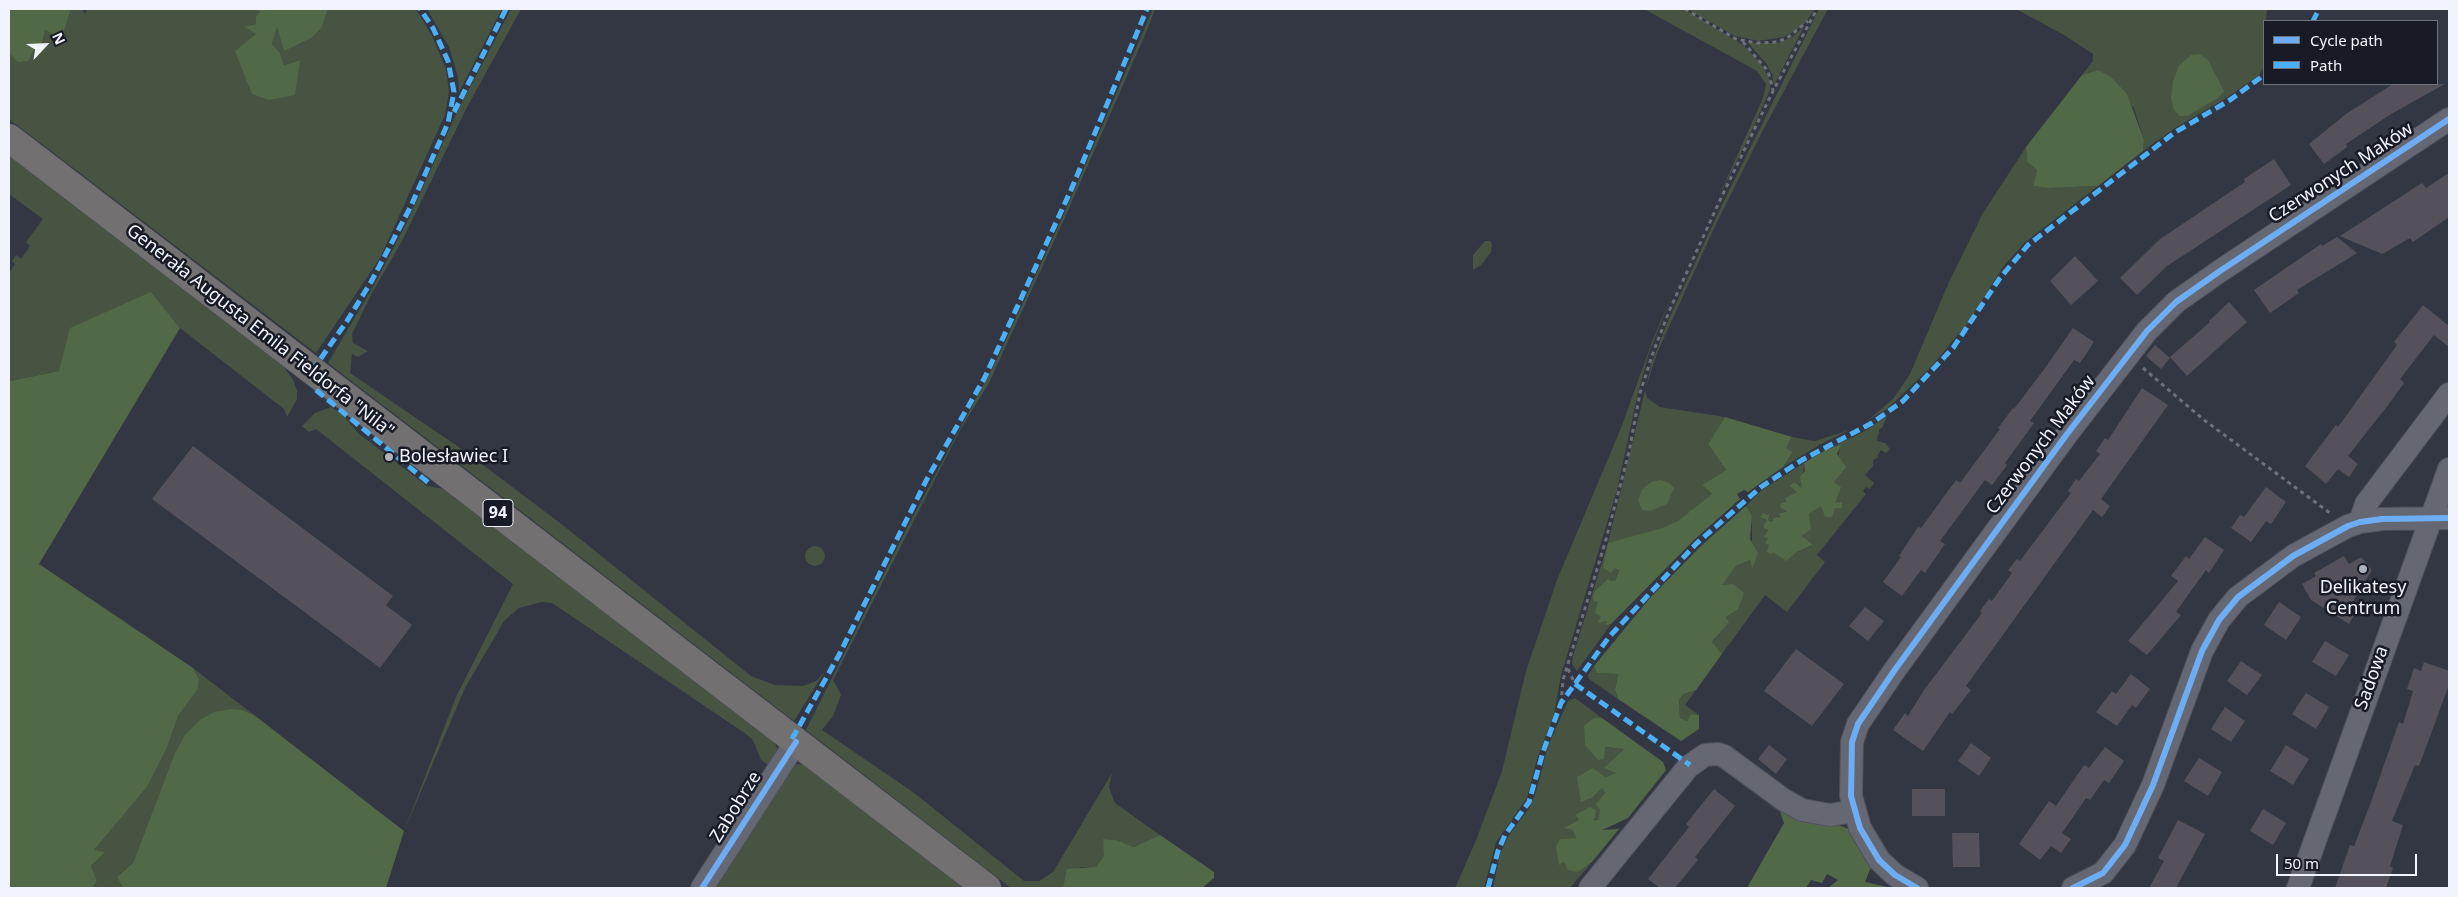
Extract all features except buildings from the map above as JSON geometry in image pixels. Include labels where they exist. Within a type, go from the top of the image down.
[{"type":"main road","name":"Generała Augusta Emila Fieldorfa \"Nila\"","points":[[9,138],[987,888]]},
{"type":"street","name":"Czerwonych Maków","points":[[1917,888],[1895,875],[1879,860],[1868,844],[1854,811],[1851,796],[1850,759],[1852,742],[1858,724],[1894,671],[2130,351],[2176,302],[2449,119]]},
{"type":"street","points":[[2354,524],[2366,504],[2449,394]]},
{"type":"street","name":"Sadowa","points":[[2298,888],[2440,519],[2449,469]]},
{"type":"street","points":[[2073,888],[2104,873],[2125,845],[2153,785],[2202,651],[2219,620],[2238,597],[2275,567],[2354,524],[2440,519]]},
{"type":"street","name":"Zabobrze","points":[[702,888],[796,742]]},
{"type":"street","points":[[1590,888],[1688,767],[1705,755],[1718,754],[1724,756],[1784,800],[1802,810],[1830,815],[1854,811]]},
{"type":"path","points":[[1685,9],[1741,40],[1757,43],[1777,42],[1796,32],[1812,17]]},
{"type":"path","points":[[1561,702],[1561,692],[1568,665],[1605,543],[1629,452],[1640,393],[1654,350],[1677,294],[1773,91],[1817,9]]},
{"type":"path","points":[[1741,40],[1768,71],[1773,91]]},
{"type":"path","points":[[2130,351],[2138,356],[2136,363],[2204,420],[2354,524]]},
{"type":"path","points":[[1568,665],[1569,674],[1575,684]]},
{"type":"green space","points":[[9,9],[71,9],[61,39],[45,30],[41,47],[34,50],[28,61],[18,62],[9,53]]},
{"type":"green space","points":[[71,9],[82,9],[85,14],[87,9],[254,9],[260,12],[256,24],[246,27],[256,34],[252,94],[299,60],[284,65],[280,53],[272,44],[277,26],[284,50],[322,27],[328,9],[416,9],[432,36],[446,69],[449,91],[445,115],[380,258],[316,353],[9,119],[9,53],[45,30],[61,38]]},
{"type":"green space","points":[[254,9],[328,9],[322,27],[311,38],[284,51],[277,27],[272,44],[280,53],[284,65],[300,60],[295,95],[269,100],[252,94],[235,51],[256,34],[245,27],[256,24],[256,17],[260,12]]},
{"type":"green space","points":[[427,9],[502,9],[459,92],[458,77],[449,47]]},
{"type":"green space","points":[[511,9],[521,9],[466,109],[402,241],[372,293],[352,334],[353,343],[368,351],[358,357],[352,354],[350,373],[466,452],[564,526],[751,676],[775,685],[803,686],[816,681],[825,671],[794,721],[328,363],[374,285],[406,224],[457,112]]},
{"type":"green space","points":[[1153,9],[1155,9],[1148,28],[1066,215],[989,383],[960,430],[833,680],[841,695],[833,716],[822,730],[913,792],[1024,881],[1039,881],[1053,872],[1112,773],[1109,787],[1115,803],[1160,835],[1134,847],[1115,840],[1103,839],[1105,856],[1096,868],[1081,867],[1064,888],[1011,888],[806,730],[908,526],[997,359],[1063,216]]},
{"type":"green space","points":[[1644,9],[1684,9],[1743,45],[1760,62],[1770,80],[1770,90],[1719,196],[1763,98],[1766,84],[1757,71]]},
{"type":"green space","points":[[1687,9],[1815,9],[1805,23],[1795,31],[1784,37],[1759,41],[1735,36]]},
{"type":"green space","points":[[1819,9],[1828,9],[1763,130],[1717,222],[1657,353],[1646,388],[1652,362],[1668,321],[1721,207]]},
{"type":"green space","points":[[2016,9],[2267,9],[2266,20],[2263,20],[2263,69],[2259,75],[2228,97],[2175,128],[2143,151],[2144,140],[2134,108],[2098,70],[2082,75],[2093,61],[2093,54],[2064,35]]},
{"type":"green space","points":[[1804,27],[1774,85],[1772,74],[1766,63],[1748,43],[1777,43],[1792,37]]},
{"type":"green space","points":[[2200,54],[2208,60],[2224,91],[2218,98],[2187,116],[2180,116],[2174,110],[2171,98],[2173,81],[2179,66],[2191,55]]},
{"type":"green space","points":[[2098,70],[2111,77],[2127,94],[2144,140],[2143,151],[2098,186],[2048,188],[2033,186],[2037,170],[2027,162],[2026,147],[2082,75]]},
{"type":"green space","points":[[2026,147],[2027,162],[2037,170],[2033,186],[2048,188],[2098,186],[2024,243],[2003,267],[1967,324],[1930,368],[1887,409],[1868,420],[1893,399],[1910,374],[1949,282],[1983,213]]},
{"type":"green space","points":[[9,151],[280,361],[293,380],[297,391],[297,399],[287,417],[284,409],[180,328],[151,292],[59,371],[10,381],[9,386],[9,273],[15,264],[12,261],[16,255],[21,259],[30,246],[26,242],[43,219],[9,194]]},
{"type":"green space","points":[[1485,241],[1490,241],[1492,244],[1491,252],[1481,265],[1473,270],[1473,255]]},
{"type":"green space","points":[[151,292],[180,328],[39,564],[193,668],[199,679],[198,689],[178,716],[167,748],[147,787],[94,850],[105,852],[91,866],[97,881],[92,888],[9,888],[10,381],[59,371],[70,328]]},
{"type":"green space","points":[[1673,292],[1649,353],[1638,393],[1617,490],[1561,675],[1554,714],[1537,759],[1527,798],[1496,842],[1484,888],[1455,888],[1477,838],[1502,771],[1526,671],[1557,580],[1621,428],[1652,342]]},
{"type":"green space","points":[[1645,390],[1647,398],[1660,407],[1725,417],[1708,444],[1726,470],[1702,485],[1712,494],[1702,503],[1678,521],[1659,529],[1614,568],[1619,569],[1615,581],[1610,581],[1609,578],[1598,602],[1601,615],[1607,621],[1606,626],[1611,624],[1577,671],[1572,664],[1573,656],[1608,543]]},
{"type":"green space","points":[[331,407],[343,415],[358,433],[427,486],[444,489],[773,738],[778,751],[771,767],[761,760],[753,740],[746,734],[552,603],[542,602],[519,608],[504,621],[465,688],[404,831],[456,697],[513,584],[316,429],[309,432],[302,426],[315,413]]},
{"type":"green space","points":[[1887,416],[1882,428],[1879,429],[1879,433],[1882,433],[1878,434],[1877,441],[1885,443],[1890,449],[1886,453],[1881,450],[1877,456],[1879,457],[1873,460],[1873,466],[1865,475],[1874,483],[1870,489],[1866,487],[1863,491],[1866,494],[1817,555],[1825,562],[1787,612],[1765,595],[1722,654],[1712,643],[1728,622],[1721,585],[1736,566],[1750,560],[1752,568],[1752,516],[1746,506],[1762,490],[1804,463],[1802,489],[1794,482],[1797,492],[1785,498],[1787,511],[1778,514],[1781,517],[1772,522],[1768,520],[1770,514],[1767,519],[1768,538],[1774,553],[1786,560],[1797,552],[1812,546],[1802,536],[1810,529],[1809,514],[1821,505],[1842,508],[1835,503],[1834,482],[1840,446],[1826,450],[1865,431]]},
{"type":"green space","points":[[1725,417],[1792,437],[1786,448],[1793,452],[1783,467],[1748,492],[1744,490],[1737,494],[1740,499],[1695,539],[1611,624],[1605,626],[1607,621],[1598,623],[1601,616],[1595,613],[1598,602],[1593,600],[1594,592],[1609,578],[1610,581],[1615,581],[1619,570],[1614,568],[1611,573],[1603,568],[1608,543],[1659,529],[1678,521],[1712,494],[1702,485],[1726,470],[1708,444]]},
{"type":"green space","points":[[1849,430],[1783,467],[1793,452],[1786,448],[1792,437],[1815,441]]},
{"type":"green space","points":[[1841,445],[1837,454],[1846,467],[1834,482],[1841,487],[1835,503],[1842,502],[1842,508],[1835,508],[1832,517],[1825,517],[1821,506],[1809,514],[1811,529],[1802,536],[1813,545],[1797,552],[1786,561],[1774,553],[1770,554],[1767,552],[1769,545],[1765,543],[1768,538],[1764,537],[1768,530],[1763,527],[1767,520],[1760,517],[1763,513],[1767,515],[1770,513],[1768,520],[1772,522],[1774,518],[1781,517],[1778,514],[1787,511],[1781,508],[1780,504],[1786,502],[1785,498],[1797,492],[1790,486],[1794,482],[1802,488],[1800,477],[1805,471],[1804,463],[1826,450]]},
{"type":"green space","points":[[1661,480],[1669,483],[1674,488],[1667,504],[1650,511],[1642,510],[1638,500],[1642,490],[1651,482]]},
{"type":"green space","points":[[1746,506],[1752,516],[1750,539],[1758,553],[1752,569],[1750,560],[1736,566],[1722,585],[1733,584],[1744,593],[1738,609],[1726,617],[1729,622],[1712,642],[1722,654],[1696,690],[1684,694],[1679,700],[1680,718],[1687,721],[1691,714],[1699,715],[1699,729],[1681,741],[1618,699],[1615,690],[1618,674],[1597,673],[1594,666],[1650,598],[1701,546]]},
{"type":"green space","points":[[815,546],[822,549],[825,556],[822,563],[815,566],[808,563],[805,556],[808,549]]},
{"type":"green space","points":[[1594,666],[1597,673],[1618,674],[1615,690],[1618,699],[1589,679],[1588,675]]},
{"type":"green space","points":[[193,668],[254,715],[242,710],[174,755],[133,863],[117,877],[123,888],[92,888],[97,881],[91,866],[104,852],[93,851],[147,787],[167,748],[178,716],[198,689],[199,679]]},
{"type":"green space","points":[[1696,690],[1685,705],[1699,715],[1691,714],[1687,721],[1680,718],[1679,700],[1684,694]]},
{"type":"green space","points":[[1575,698],[1602,718],[1594,718],[1604,747],[1624,749],[1605,768],[1617,773],[1605,777],[1593,797],[1602,788],[1605,793],[1598,820],[1575,815],[1579,820],[1565,828],[1574,830],[1576,838],[1560,864],[1564,861],[1578,872],[1592,862],[1570,888],[1493,888],[1500,854],[1509,835],[1528,810],[1536,792],[1548,746],[1568,701]]},
{"type":"green space","points":[[231,709],[242,710],[254,715],[404,831],[386,888],[123,888],[117,877],[133,863],[174,755],[185,735],[200,720],[214,712]]},
{"type":"green space","points":[[1594,718],[1602,718],[1663,762],[1666,770],[1628,818],[1602,830],[1619,829],[1592,862],[1578,872],[1568,870],[1564,862],[1559,865],[1556,847],[1560,839],[1576,838],[1573,830],[1564,828],[1579,820],[1575,815],[1590,807],[1596,810],[1594,820],[1598,820],[1600,810],[1596,804],[1605,793],[1602,788],[1593,797],[1581,802],[1577,777],[1593,768],[1605,777],[1616,773],[1604,768],[1624,749],[1605,747],[1604,759],[1598,760],[1585,745],[1584,726]]},
{"type":"green space","points":[[795,765],[804,765],[964,888],[708,888]]},
{"type":"green space","points":[[1776,800],[1851,830],[1871,867],[1865,882],[1892,888],[1828,888],[1838,880],[1827,874],[1822,883],[1811,880],[1806,888],[1750,888],[1748,886],[1784,823]]},
{"type":"green space","points":[[1160,835],[1214,872],[1214,878],[1202,888],[1063,888],[1067,869],[1096,867],[1104,856],[1103,839],[1116,840],[1134,847]]},
{"type":"marked path","points":[[312,371],[347,321],[371,282],[410,208],[448,123],[454,92],[448,61],[433,28],[420,9]]},
{"type":"marked path","points":[[454,112],[506,9]]},
{"type":"marked path","points":[[792,739],[839,655],[927,479],[985,377],[1071,190],[1147,9]]},
{"type":"marked path","points":[[2314,20],[2317,13]]},
{"type":"marked path","points":[[1488,888],[1498,851],[1505,835],[1529,802],[1543,752],[1561,703],[1609,637],[1696,544],[1761,487],[1802,460],[1872,423],[1903,401],[1953,348],[2000,278],[2028,245],[2174,133],[2230,100],[2263,76]]},
{"type":"marked path","points":[[316,390],[430,484]]},
{"type":"marked path","points":[[1575,684],[1690,765]]},
{"type":"cycle path","points":[[1917,888],[1895,875],[1879,860],[1860,828],[1851,796],[1852,742],[1858,724],[1894,671],[2067,434],[2147,331],[2176,302],[2449,119]]},
{"type":"cycle path","points":[[2073,888],[2103,873],[2125,845],[2153,785],[2202,651],[2219,620],[2238,597],[2293,556],[2348,526],[2382,519],[2449,518]]},
{"type":"cycle path","points":[[702,888],[796,742]]},
{"type":"place","name":"Bolesławiec I","points":[[389,457]]},
{"type":"place","name":"Delikatesy Centrum","points":[[2363,569]]}]
